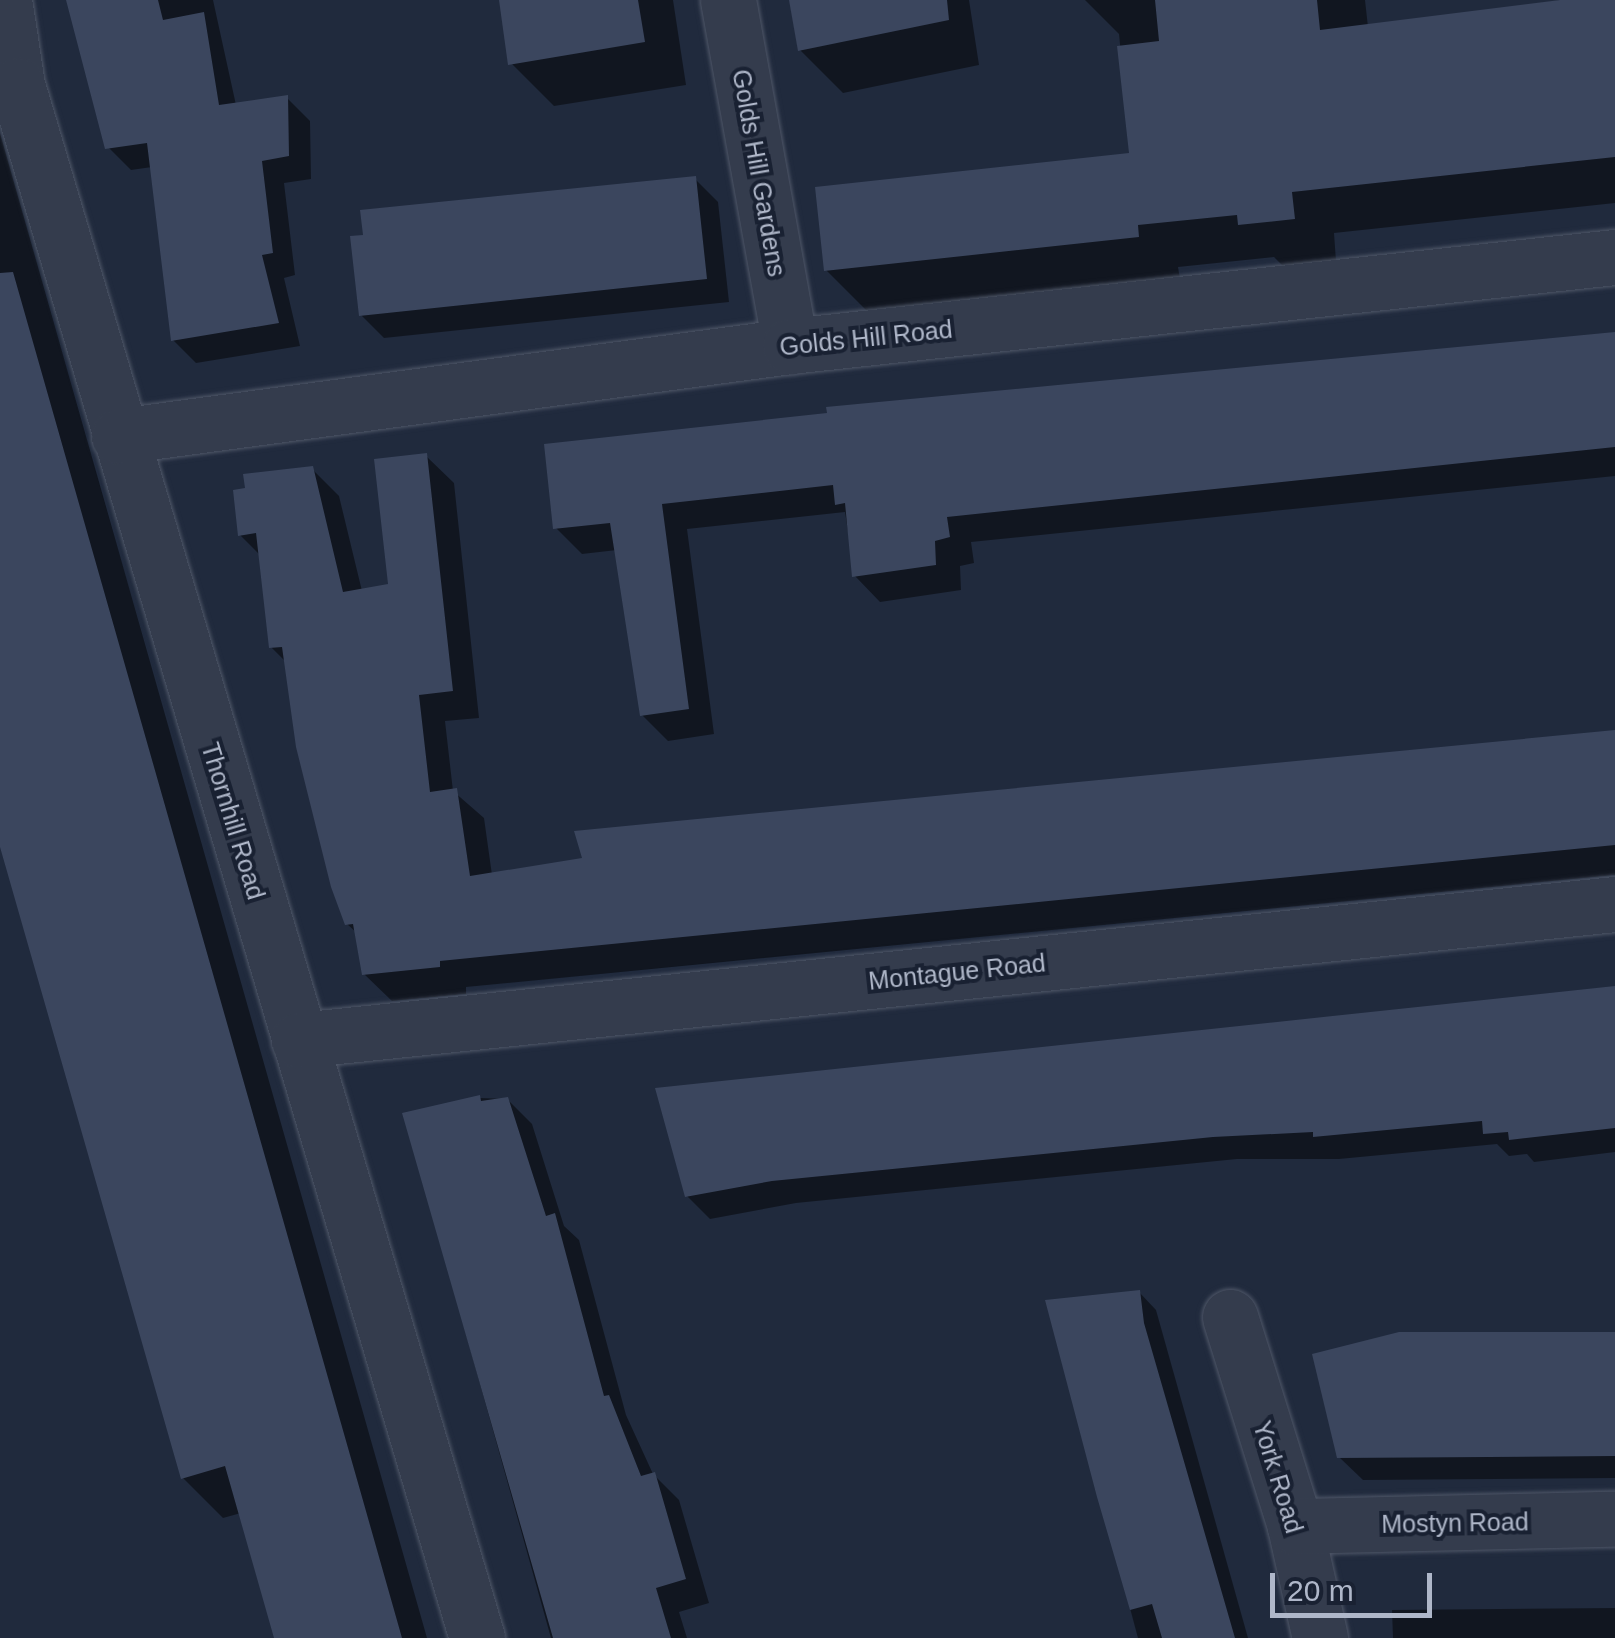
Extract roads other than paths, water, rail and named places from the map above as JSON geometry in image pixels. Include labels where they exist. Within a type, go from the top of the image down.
[{"type":"street","name":"Thornhill Road","points":[[4,0],[17,85],[477,1638]]},
{"type":"street","name":"Golds Hill Gardens","points":[[728,0],[790,346]]},
{"type":"street","name":"Golds Hill Road","points":[[119,436],[790,346],[1615,257]]},
{"type":"street","name":"Montague Road","points":[[299,1040],[1615,904]]},
{"type":"street","name":"York Road","points":[[1230,1318],[1294,1526],[1320,1638]]},
{"type":"street","name":"Mostyn Road","points":[[1294,1526],[1615,1519]]}]
